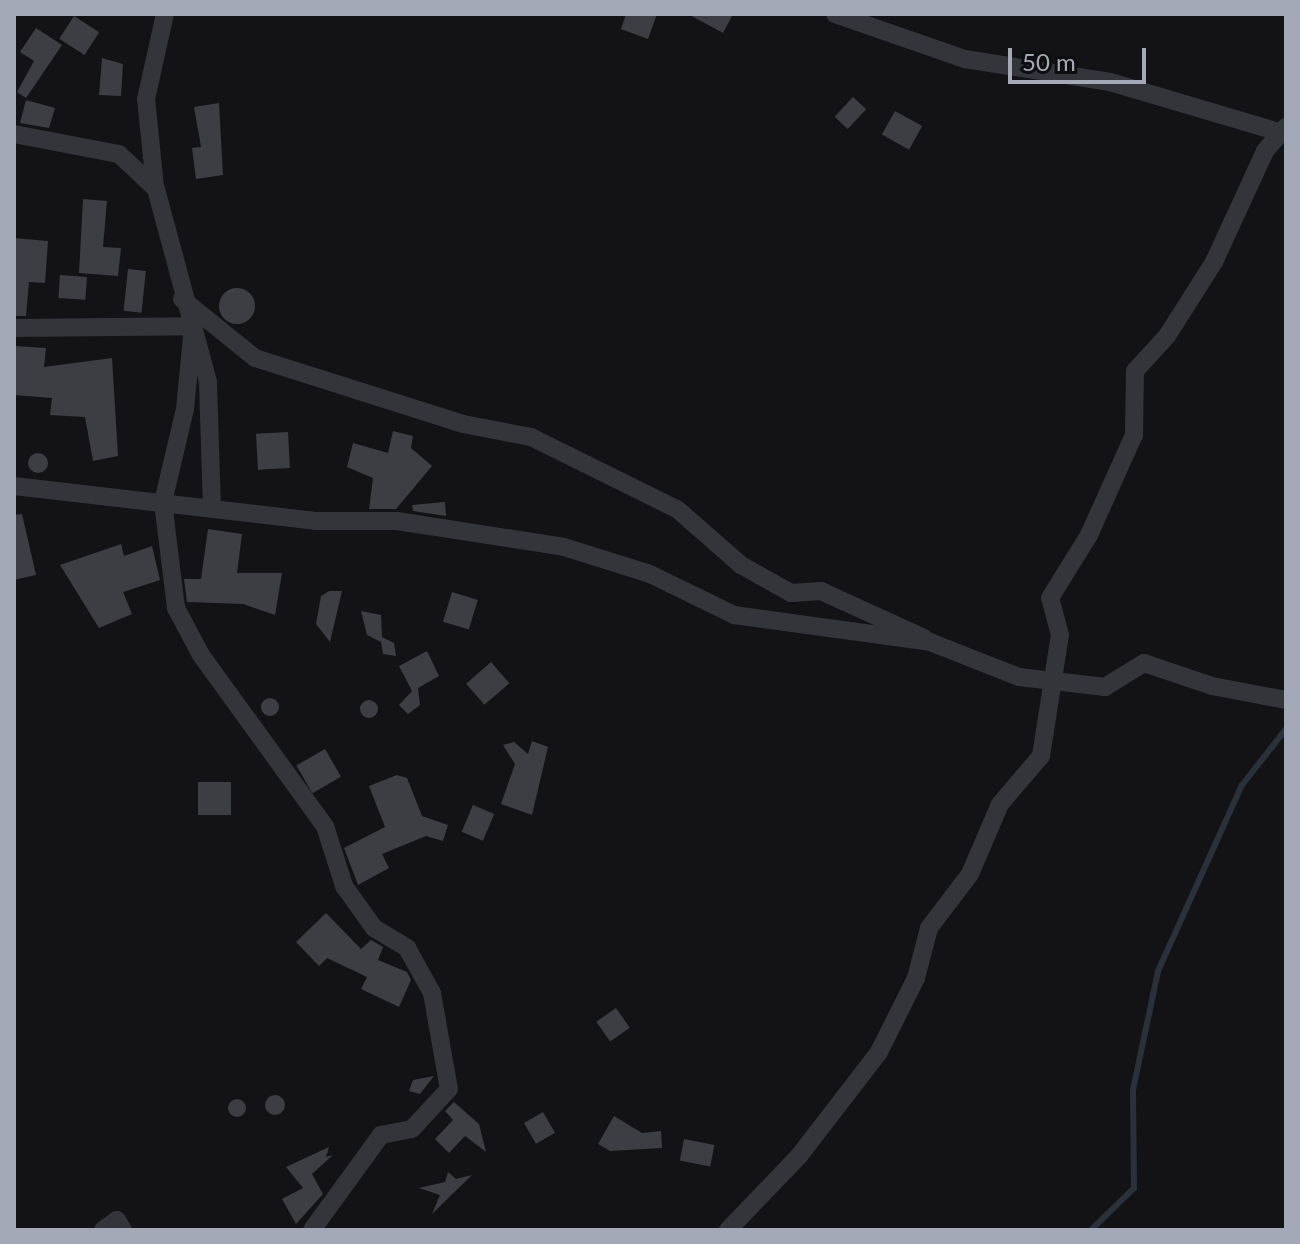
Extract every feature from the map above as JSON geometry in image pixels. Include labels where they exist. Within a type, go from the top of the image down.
[{"type":"street","points":[[165,14],[146,99],[156,189],[180,298],[193,326],[208,382],[212,508]]},
{"type":"street","points":[[835,14],[965,59],[1110,82],[1285,132]]},
{"type":"street","points":[[728,1230],[799,1156],[879,1052],[916,978],[929,928],[970,874],[1000,804],[1041,756],[1057,681],[1060,635],[1050,598],[1089,535],[1134,435],[1135,371],[1167,336],[1214,262],[1265,151],[1285,132]]},
{"type":"street","points":[[14,134],[119,154],[156,189]]},
{"type":"street","points":[[180,298],[255,358],[463,424],[531,437],[677,509],[741,565],[791,593],[821,591],[894,619],[930,642],[1019,677],[1105,687],[1144,663],[1212,686],[1286,700]]},
{"type":"street","points":[[14,328],[193,326]]},
{"type":"street","points":[[193,326],[185,409],[163,502],[176,608],[201,655],[325,826],[344,886],[374,928],[407,948],[432,993],[449,1089],[412,1129],[381,1135],[312,1230]]},
{"type":"street","points":[[14,486],[315,521],[397,521],[564,547],[650,574],[734,615],[930,642]]},
{"type":"street","points":[[103,1230],[117,1220],[123,1230]]},
{"type":"building","points":[[626,14],[657,14],[648,39],[621,29]]},
{"type":"building","points":[[688,14],[733,14],[723,33]]},
{"type":"building","points":[[74,16],[99,32],[84,55],[59,39]]},
{"type":"building","points":[[36,28],[62,45],[26,98],[17,92],[34,61],[20,52]]},
{"type":"building","points":[[102,58],[123,64],[121,96],[99,95]]},
{"type":"building","points":[[853,97],[866,109],[848,129],[835,117]]},
{"type":"building","points":[[26,100],[55,108],[49,128],[20,123]]},
{"type":"building","points":[[219,103],[223,175],[196,179],[192,148],[201,147],[194,107]]},
{"type":"building","points":[[895,111],[922,126],[909,150],[882,135]]},
{"type":"building","points":[[83,199],[107,201],[103,247],[121,248],[118,276],[79,273]]},
{"type":"building","points":[[14,238],[48,241],[45,283],[29,282],[26,316],[14,316]]},
{"type":"building","points":[[128,269],[146,271],[142,313],[124,311]]},
{"type":"building","points":[[60,275],[87,277],[85,300],[58,298]]},
{"type":"building","points":[[237,288],[250,293],[255,306],[250,319],[237,324],[224,319],[219,306],[224,293]]},
{"type":"building","points":[[14,346],[46,348],[44,367],[112,358],[118,456],[93,461],[85,417],[50,415],[52,398],[14,395]]},
{"type":"building","points":[[393,431],[413,436],[411,448],[432,466],[396,509],[369,509],[373,478],[347,467],[353,443],[388,453]]},
{"type":"building","points":[[288,432],[290,468],[258,470],[256,434]]},
{"type":"building","points":[[38,453],[45,456],[48,463],[45,470],[38,473],[31,470],[28,463],[31,456]]},
{"type":"building","points":[[445,502],[446,516],[413,511],[412,505]]},
{"type":"building","points":[[22,514],[36,575],[14,580],[14,515]]},
{"type":"building","points":[[208,529],[242,534],[237,573],[282,573],[275,615],[243,604],[187,602],[184,579],[201,579]]},
{"type":"building","points":[[121,544],[124,556],[152,546],[160,580],[123,592],[132,614],[99,628],[60,565]]},
{"type":"building","points":[[329,591],[342,591],[330,642],[316,624],[321,596]]},
{"type":"building","points":[[452,592],[478,600],[469,630],[443,622]]},
{"type":"building","points":[[361,611],[381,615],[382,637],[394,643],[396,656],[383,654],[381,642],[367,635]]},
{"type":"building","points":[[427,651],[439,676],[418,688],[420,705],[408,714],[399,705],[412,691],[399,666]]},
{"type":"building","points":[[491,662],[509,683],[484,705],[466,684]]},
{"type":"building","points":[[270,698],[279,707],[270,716],[261,707]]},
{"type":"building","points":[[369,700],[378,709],[369,718],[360,709]]},
{"type":"building","points":[[532,741],[548,747],[532,815],[501,804],[515,764],[503,745],[514,742],[528,754]]},
{"type":"building","points":[[325,749],[341,777],[312,793],[296,766]]},
{"type":"building","points":[[397,775],[407,778],[422,816],[448,825],[443,841],[426,836],[382,854],[389,868],[358,885],[344,848],[385,827],[369,786]]},
{"type":"building","points":[[198,782],[231,782],[231,815],[198,815]]},
{"type":"building","points":[[473,805],[494,814],[483,841],[462,832]]},
{"type":"building","points":[[326,913],[361,949],[371,940],[383,947],[378,960],[407,972],[411,980],[399,1007],[361,989],[367,977],[327,958],[319,966],[296,942]]},
{"type":"building","points":[[616,1008],[630,1028],[610,1041],[596,1022]]},
{"type":"building","points":[[434,1076],[420,1094],[409,1091],[413,1080]]},
{"type":"building","points":[[271,1095],[279,1095],[285,1105],[279,1115],[271,1115],[265,1109],[265,1101]]},
{"type":"building","points":[[237,1099],[246,1108],[237,1117],[228,1108]]},
{"type":"building","points":[[454,1102],[479,1124],[486,1152],[465,1136],[449,1153],[435,1139],[453,1120],[445,1111]]},
{"type":"building","points":[[543,1112],[555,1133],[536,1144],[524,1123]]},
{"type":"building","points":[[614,1116],[642,1133],[661,1131],[662,1148],[610,1151],[598,1144]]},
{"type":"building","points":[[684,1139],[714,1145],[710,1167],[680,1161]]},
{"type":"building","points":[[329,1147],[326,1157],[333,1155],[312,1174],[323,1194],[296,1224],[282,1199],[303,1188],[286,1167]]},
{"type":"building","points":[[448,1172],[456,1179],[472,1175],[432,1214],[440,1195],[419,1188],[445,1182]]},
{"type":"waterway","points":[[1091,1230],[1134,1188],[1133,1090],[1158,971],[1242,785],[1286,729]]}]
